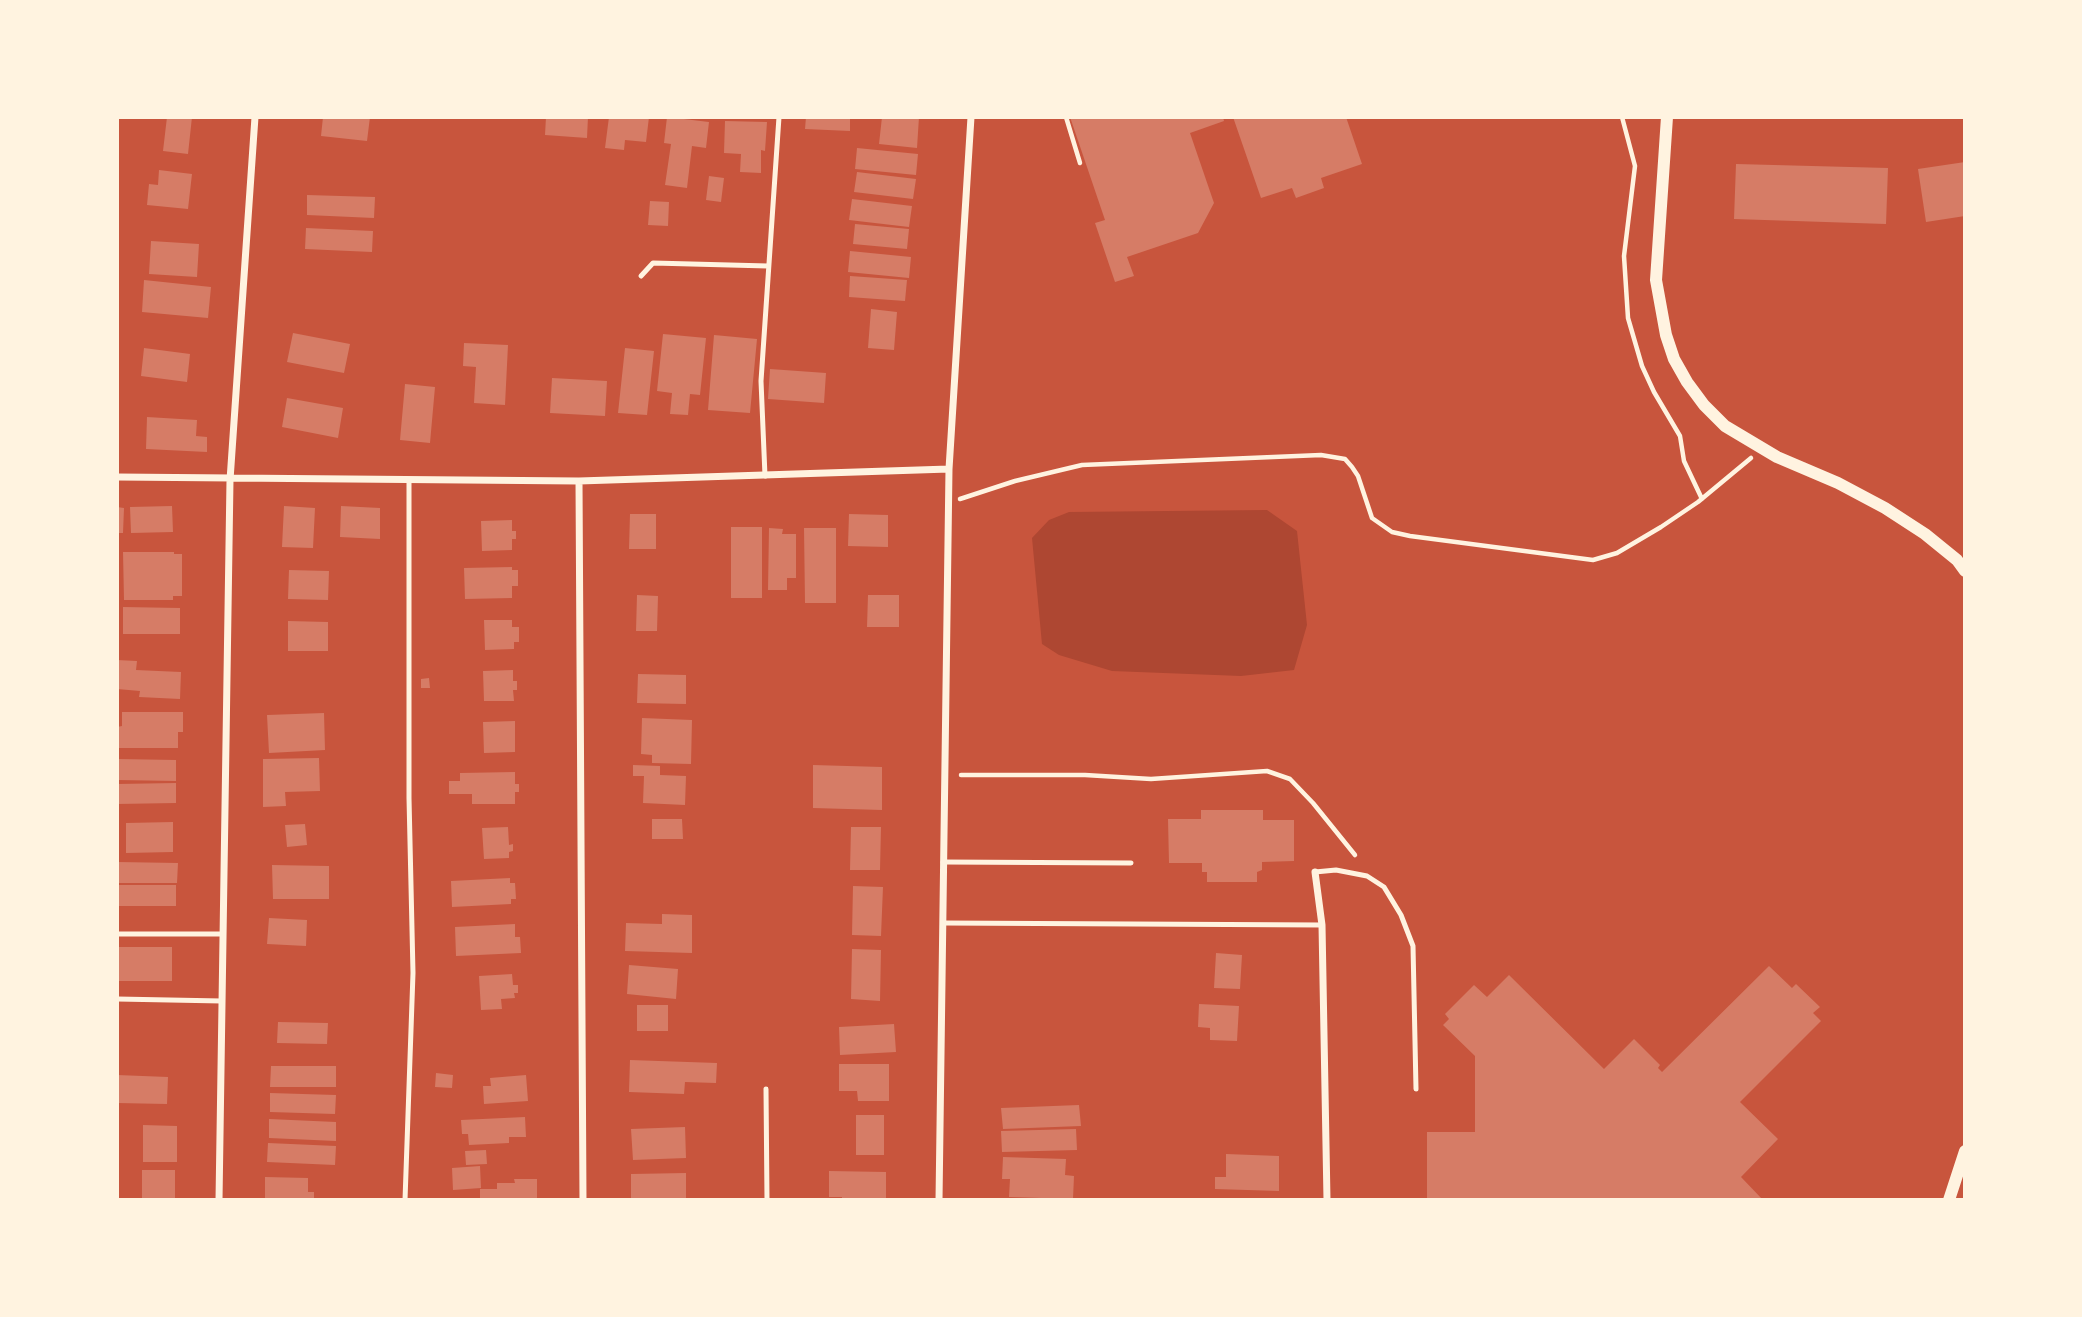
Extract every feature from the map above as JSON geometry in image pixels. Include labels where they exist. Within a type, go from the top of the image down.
[{"type":"street","points":[[219,1200],[230,480],[256,117]]},
{"type":"street","points":[[939,1200],[949,469],[971,117]]},
{"type":"street","points":[[1667,117],[1656,280],[1666,335],[1674,359],[1687,382],[1704,405],[1725,426],[1762,449],[1838,483],[1885,508],[1925,534],[1957,560],[1965,571]]},
{"type":"street","points":[[117,477],[579,481],[949,469]]},
{"type":"street","points":[[579,481],[583,1200]]},
{"type":"street","points":[[1315,872],[1322,925],[1327,1200]]},
{"type":"street","points":[[1949,1200],[1965,1151]]},
{"type":"lane","points":[[765,476],[761,381],[779,117]]},
{"type":"lane","points":[[641,276],[653,263],[768,266]]},
{"type":"lane","points":[[405,1200],[413,973],[409,797],[409,481]]},
{"type":"lane","points":[[943,862],[1130,863]]},
{"type":"lane","points":[[1315,872],[1336,870],[1367,876],[1384,887],[1401,915],[1413,946],[1416,1089]]},
{"type":"lane","points":[[943,923],[1322,925]]},
{"type":"lane","points":[[117,934],[223,934]]},
{"type":"lane","points":[[117,999],[222,1001]]},
{"type":"lane","points":[[766,1088],[767,1200]]},
{"type":"path","points":[[1066,117],[1080,163]]},
{"type":"path","points":[[948,503],[1015,481],[1082,465],[1321,455],[1345,459],[1358,476],[1372,518],[1392,531],[1410,536],[1593,560],[1617,553],[1661,527],[1698,502],[1762,449]]},
{"type":"path","points":[[961,775],[1085,775],[1151,779],[1266,771],[1290,779],[1355,855]]},
{"type":"shaded area","points":[[1267,510],[1297,531],[1307,625],[1294,670],[1241,676],[1112,671],[1059,655],[1042,644],[1032,538],[1049,520],[1069,512]]},
{"type":"building","points":[[167,117],[192,117],[188,154],[163,151]]},
{"type":"building","points":[[323,117],[370,117],[367,141],[321,136]]},
{"type":"building","points":[[546,117],[588,117],[587,138],[545,135]]},
{"type":"building","points":[[609,117],[649,117],[646,142],[625,140],[624,150],[605,148]]},
{"type":"building","points":[[667,117],[709,122],[706,148],[692,146],[687,188],[665,185],[671,144],[664,143]]},
{"type":"building","points":[[806,117],[850,117],[850,131],[805,129]]},
{"type":"building","points":[[882,117],[919,117],[917,148],[879,144]]},
{"type":"building","points":[[1070,117],[1223,117],[1224,121],[1190,133],[1214,203],[1198,233],[1127,257],[1134,276],[1115,282],[1095,223],[1105,220]]},
{"type":"building","points":[[1233,117],[1346,117],[1362,164],[1321,178],[1324,188],[1296,198],[1292,188],[1261,198]]},
{"type":"building","points":[[725,121],[767,122],[765,151],[761,150],[761,173],[740,172],[741,154],[724,153]]},
{"type":"building","points":[[857,148],[918,154],[916,175],[855,169]]},
{"type":"building","points":[[1965,162],[1965,216],[1926,222],[1918,169]]},
{"type":"building","points":[[1736,164],[1888,168],[1886,224],[1734,219]]},
{"type":"building","points":[[159,170],[192,174],[188,209],[147,205],[149,184],[158,185]]},
{"type":"building","points":[[857,172],[916,179],[913,199],[854,192]]},
{"type":"building","points":[[709,176],[724,178],[721,202],[706,200]]},
{"type":"building","points":[[307,195],[375,197],[374,218],[307,215]]},
{"type":"building","points":[[852,199],[912,206],[909,227],[849,220]]},
{"type":"building","points":[[650,201],[669,202],[668,226],[648,225]]},
{"type":"building","points":[[855,224],[909,229],[907,249],[853,244]]},
{"type":"building","points":[[306,228],[373,231],[372,252],[305,249]]},
{"type":"building","points":[[151,241],[199,244],[197,277],[149,274]]},
{"type":"building","points":[[850,251],[911,257],[909,278],[848,272]]},
{"type":"building","points":[[850,276],[907,280],[905,301],[849,297]]},
{"type":"building","points":[[144,280],[211,287],[208,318],[142,312]]},
{"type":"building","points":[[871,309],[897,312],[894,350],[868,348]]},
{"type":"building","points":[[293,333],[350,344],[344,373],[287,362]]},
{"type":"building","points":[[663,334],[706,338],[700,395],[690,394],[688,415],[670,414],[672,393],[657,391]]},
{"type":"building","points":[[714,335],[757,339],[750,413],[708,410]]},
{"type":"building","points":[[464,343],[508,345],[505,405],[474,403],[476,367],[463,366]]},
{"type":"building","points":[[144,348],[190,354],[187,382],[141,376]]},
{"type":"building","points":[[625,348],[654,351],[647,415],[618,413]]},
{"type":"building","points":[[770,369],[826,373],[824,403],[768,399]]},
{"type":"building","points":[[552,378],[607,381],[605,416],[550,413]]},
{"type":"building","points":[[405,384],[435,387],[430,443],[400,440]]},
{"type":"building","points":[[287,398],[343,408],[338,438],[282,427]]},
{"type":"building","points":[[147,417],[197,420],[196,436],[207,437],[207,452],[146,449]]},
{"type":"building","points":[[172,506],[173,532],[131,533],[130,507]]},
{"type":"building","points":[[284,506],[315,508],[313,548],[282,547]]},
{"type":"building","points":[[341,506],[380,508],[380,539],[340,537]]},
{"type":"building","points":[[117,507],[124,508],[123,533],[117,533]]},
{"type":"building","points":[[630,514],[656,514],[656,549],[629,549]]},
{"type":"building","points":[[849,514],[888,515],[888,547],[848,546]]},
{"type":"building","points":[[512,520],[512,531],[516,531],[516,539],[512,539],[512,550],[482,551],[481,521]]},
{"type":"building","points":[[731,527],[762,527],[762,598],[731,598]]},
{"type":"building","points":[[769,528],[783,529],[782,534],[796,534],[796,578],[787,578],[787,590],[768,590]]},
{"type":"building","points":[[804,528],[836,528],[836,603],[805,603]]},
{"type":"building","points":[[123,552],[182,554],[182,596],[173,596],[173,600],[124,600]]},
{"type":"building","points":[[512,567],[512,570],[518,570],[518,586],[512,586],[512,598],[465,599],[464,568]]},
{"type":"building","points":[[289,570],[329,571],[328,600],[288,599]]},
{"type":"building","points":[[637,595],[658,596],[657,631],[636,631]]},
{"type":"building","points":[[868,595],[899,595],[899,627],[867,627]]},
{"type":"building","points":[[123,607],[180,608],[180,634],[123,634]]},
{"type":"building","points":[[484,620],[512,620],[512,627],[519,627],[519,642],[514,642],[514,649],[485,650]]},
{"type":"building","points":[[288,621],[328,622],[328,651],[288,651]]},
{"type":"building","points":[[117,660],[137,661],[136,670],[181,672],[180,699],[139,697],[140,691],[117,689]]},
{"type":"building","points":[[513,670],[513,681],[517,681],[517,690],[513,690],[514,701],[484,701],[483,671]]},
{"type":"building","points":[[638,674],[686,675],[686,704],[637,703]]},
{"type":"building","points":[[429,678],[430,688],[421,688],[421,679]]},
{"type":"building","points":[[122,712],[183,712],[183,732],[178,732],[178,748],[117,748],[117,727],[122,726]]},
{"type":"building","points":[[324,713],[325,750],[269,753],[267,715]]},
{"type":"building","points":[[642,718],[692,720],[691,764],[652,763],[652,755],[641,754]]},
{"type":"building","points":[[515,721],[515,752],[484,753],[483,722]]},
{"type":"building","points":[[319,758],[320,791],[285,792],[286,806],[263,807],[263,759]]},
{"type":"building","points":[[117,759],[176,760],[176,781],[117,780]]},
{"type":"building","points":[[633,765],[660,766],[660,775],[686,776],[685,805],[643,803],[644,776],[633,776]]},
{"type":"building","points":[[813,765],[882,767],[882,810],[813,808]]},
{"type":"building","points":[[515,772],[515,784],[519,784],[519,792],[515,792],[515,804],[472,804],[472,794],[449,794],[449,781],[460,781],[460,773]]},
{"type":"building","points":[[176,783],[176,803],[117,804],[117,784]]},
{"type":"building","points":[[1201,810],[1263,810],[1263,820],[1294,820],[1294,861],[1262,862],[1262,870],[1257,872],[1257,882],[1207,882],[1207,872],[1202,872],[1202,863],[1169,863],[1168,819],[1201,819]]},
{"type":"building","points":[[652,819],[682,819],[683,839],[652,839]]},
{"type":"building","points":[[173,822],[173,852],[126,853],[126,823]]},
{"type":"building","points":[[305,824],[307,845],[287,847],[285,825]]},
{"type":"building","points":[[508,827],[509,845],[513,844],[509,858],[484,859],[482,828]]},
{"type":"building","points":[[851,827],[881,827],[880,870],[850,870]]},
{"type":"building","points":[[117,862],[178,863],[177,883],[117,883]]},
{"type":"building","points":[[272,865],[329,866],[329,899],[273,899]]},
{"type":"building","points":[[510,878],[510,883],[515,883],[516,899],[511,899],[511,904],[452,907],[451,881]]},
{"type":"building","points":[[117,885],[176,885],[176,906],[117,906]]},
{"type":"building","points":[[853,886],[883,887],[881,936],[852,935]]},
{"type":"building","points":[[662,914],[692,915],[692,953],[625,951],[626,923],[662,924]]},
{"type":"building","points":[[269,918],[307,920],[306,946],[267,944]]},
{"type":"building","points":[[515,924],[515,937],[520,937],[521,953],[456,956],[455,927]]},
{"type":"building","points":[[117,947],[172,947],[172,981],[117,981]]},
{"type":"building","points":[[852,949],[881,950],[880,1001],[851,999]]},
{"type":"building","points":[[1216,953],[1242,955],[1240,989],[1214,988]]},
{"type":"building","points":[[629,965],[678,969],[676,999],[627,994]]},
{"type":"building","points":[[1769,966],[1792,988],[1796,984],[1820,1007],[1813,1013],[1821,1021],[1740,1102],[1778,1139],[1741,1177],[1763,1200],[1427,1200],[1427,1132],[1475,1132],[1475,1056],[1443,1025],[1449,1019],[1445,1014],[1474,985],[1487,997],[1509,975],[1604,1069],[1634,1039],[1660,1065],[1658,1068],[1662,1072]]},
{"type":"building","points":[[512,974],[513,985],[518,985],[515,998],[501,999],[502,1009],[481,1010],[479,976]]},
{"type":"building","points":[[1199,1004],[1239,1006],[1237,1041],[1210,1040],[1210,1028],[1198,1027]]},
{"type":"building","points":[[637,1005],[668,1005],[668,1031],[637,1031]]},
{"type":"building","points":[[278,1022],[328,1023],[327,1044],[277,1043]]},
{"type":"building","points":[[894,1024],[896,1052],[840,1055],[839,1027]]},
{"type":"building","points":[[630,1060],[717,1063],[716,1083],[685,1082],[684,1094],[629,1092]]},
{"type":"building","points":[[839,1064],[889,1064],[889,1101],[858,1101],[857,1091],[839,1091]]},
{"type":"building","points":[[271,1066],[336,1066],[336,1087],[270,1087]]},
{"type":"building","points":[[436,1073],[453,1075],[452,1088],[435,1087]]},
{"type":"building","points":[[117,1075],[168,1077],[167,1104],[117,1103]]},
{"type":"building","points":[[526,1075],[528,1101],[484,1104],[483,1086],[491,1086],[490,1078]]},
{"type":"building","points":[[270,1093],[336,1095],[335,1114],[270,1112]]},
{"type":"building","points":[[1079,1105],[1081,1126],[1003,1129],[1001,1108]]},
{"type":"building","points":[[856,1115],[884,1115],[884,1155],[856,1155]]},
{"type":"building","points":[[525,1117],[526,1137],[509,1137],[509,1143],[469,1145],[468,1134],[462,1134],[461,1120]]},
{"type":"building","points":[[269,1119],[336,1122],[336,1141],[269,1138]]},
{"type":"building","points":[[143,1125],[177,1126],[177,1162],[143,1162]]},
{"type":"building","points":[[685,1127],[686,1158],[633,1160],[631,1129]]},
{"type":"building","points":[[1076,1129],[1077,1150],[1002,1152],[1001,1131]]},
{"type":"building","points":[[268,1143],[336,1146],[335,1165],[267,1162]]},
{"type":"building","points":[[486,1150],[487,1164],[466,1165],[465,1151]]},
{"type":"building","points":[[1226,1154],[1279,1156],[1279,1191],[1215,1189],[1215,1177],[1226,1177]]},
{"type":"building","points":[[1003,1157],[1066,1159],[1065,1175],[1074,1176],[1073,1199],[1009,1197],[1010,1179],[1002,1179]]},
{"type":"building","points":[[480,1166],[481,1188],[453,1190],[452,1168]]},
{"type":"building","points":[[142,1170],[175,1170],[175,1200],[142,1200]]},
{"type":"building","points":[[829,1171],[886,1172],[886,1200],[842,1200],[842,1197],[829,1197]]},
{"type":"building","points":[[686,1173],[686,1200],[631,1200],[631,1174]]},
{"type":"building","points":[[265,1177],[308,1178],[308,1192],[314,1192],[314,1200],[265,1200]]},
{"type":"building","points":[[514,1179],[537,1179],[537,1200],[480,1200],[480,1189],[497,1189],[497,1183],[515,1183]]}]
